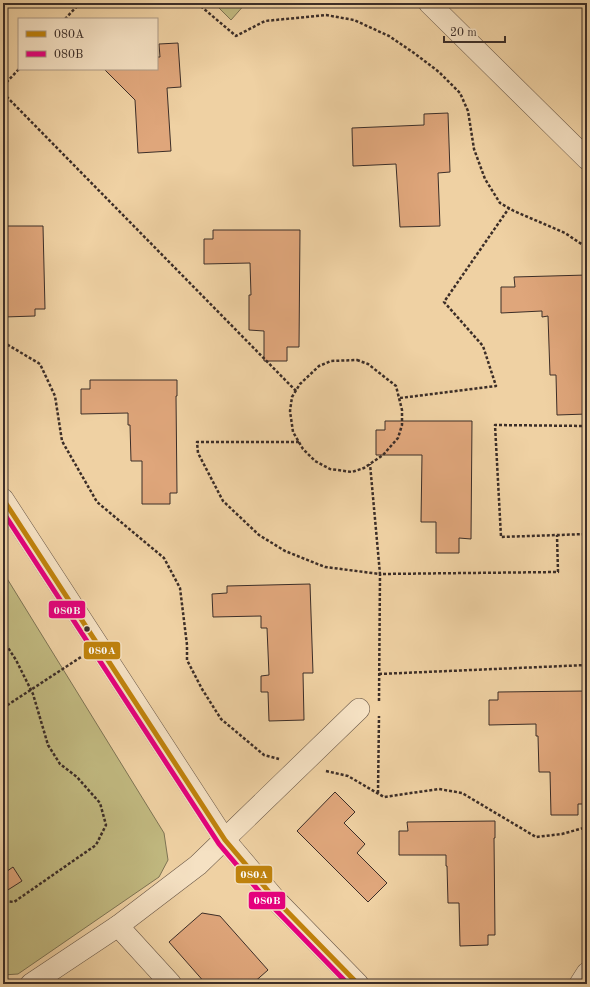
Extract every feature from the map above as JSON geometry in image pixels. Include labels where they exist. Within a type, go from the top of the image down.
[{"type":"street","points":[[429,3],[587,159]]},
{"type":"street","points":[[3,499],[225,840],[275,899],[358,984]]},
{"type":"street","points":[[31,984],[118,926],[198,865],[302,764],[372,710]]},
{"type":"street","points":[[118,926],[171,984]]},
{"type":"path","points":[[66,18],[80,3]]},
{"type":"path","points":[[197,3],[236,36],[265,21],[326,15],[354,20],[396,40],[439,72],[460,93],[468,111],[474,149],[484,179],[500,203],[565,233],[587,249]]},
{"type":"path","points":[[3,86],[18,70]]},
{"type":"path","points":[[3,93],[296,391]]},
{"type":"path","points":[[400,398],[496,386],[483,346],[444,302],[509,208]]},
{"type":"path","points":[[3,342],[40,364],[55,396],[62,441],[98,502],[164,558],[180,588],[187,645],[187,660],[202,689],[221,719],[264,755],[348,776],[384,797],[439,789],[462,793],[536,837],[562,834],[587,827]]},
{"type":"path","points":[[357,360],[368,364],[396,386],[400,398],[402,425],[398,438],[383,455],[364,468],[352,472],[330,469],[315,461],[302,449],[293,432],[290,411],[292,397],[300,384],[319,366],[331,361],[357,360]]},
{"type":"path","points":[[587,426],[496,425],[501,536],[587,534]]},
{"type":"path","points":[[299,442],[197,442],[198,453],[223,501],[259,535],[286,551],[325,567],[380,574],[558,572],[557,535]]},
{"type":"path","points":[[370,464],[380,574],[379,674],[372,710],[378,794]]},
{"type":"path","points":[[3,640],[16,660],[31,690],[48,745],[60,764],[77,777],[100,803],[106,824],[96,845],[14,902],[3,901]]},
{"type":"path","points":[[3,708],[98,646]]},
{"type":"path","points":[[379,674],[587,665]]},
{"type":"shaded area","points":[[214,3],[246,3],[231,20]]},
{"type":"shaded area","points":[[3,572],[164,833],[168,860],[159,877],[18,974],[3,975]]},
{"type":"building","points":[[178,43],[181,87],[167,88],[171,151],[138,153],[135,100],[105,70],[158,70],[158,57],[160,57],[159,44]]},
{"type":"building","points":[[448,113],[450,172],[438,173],[440,226],[400,227],[396,164],[353,166],[352,128],[424,125],[424,114]]},
{"type":"building","points":[[3,226],[43,226],[45,309],[35,309],[35,316],[4,317]]},
{"type":"building","points":[[213,230],[300,230],[299,347],[287,347],[287,361],[264,361],[264,331],[249,330],[249,295],[251,295],[250,263],[204,264],[204,239],[213,239]]},
{"type":"building","points":[[587,275],[587,414],[557,415],[556,375],[550,375],[548,316],[542,317],[542,311],[501,313],[501,287],[515,287],[514,277]]},
{"type":"building","points":[[90,380],[177,380],[177,493],[170,493],[170,504],[142,504],[142,461],[131,461],[130,425],[128,425],[128,413],[81,414],[81,389],[90,389]]},
{"type":"building","points":[[385,421],[472,421],[471,539],[459,538],[459,553],[436,553],[436,522],[421,522],[422,455],[376,455],[376,430],[385,430]]},
{"type":"building","points":[[310,584],[313,673],[303,673],[304,720],[269,721],[268,692],[261,692],[261,676],[269,675],[267,628],[261,628],[261,616],[213,617],[212,594],[227,593],[227,586]]},
{"type":"building","points":[[586,691],[586,804],[578,804],[578,815],[551,815],[550,772],[539,772],[538,736],[536,736],[536,724],[489,725],[489,700],[498,700],[498,692]]},
{"type":"building","points":[[335,792],[355,812],[344,823],[365,844],[357,853],[387,883],[368,902],[297,831]]},
{"type":"building","points":[[495,821],[495,935],[488,935],[488,945],[460,946],[459,903],[448,903],[446,855],[399,855],[399,831],[408,831],[407,822]]},
{"type":"building","points":[[13,867],[22,881],[3,893],[3,874]]},
{"type":"building","points":[[202,913],[220,916],[268,970],[252,984],[206,984],[169,942]]},
{"type":"transit line","name":"080A","points":[[3,499],[225,840],[275,899],[358,984]]},
{"type":"transit line","name":"080B","points":[[3,512],[219,844],[270,904],[348,984]]}]
